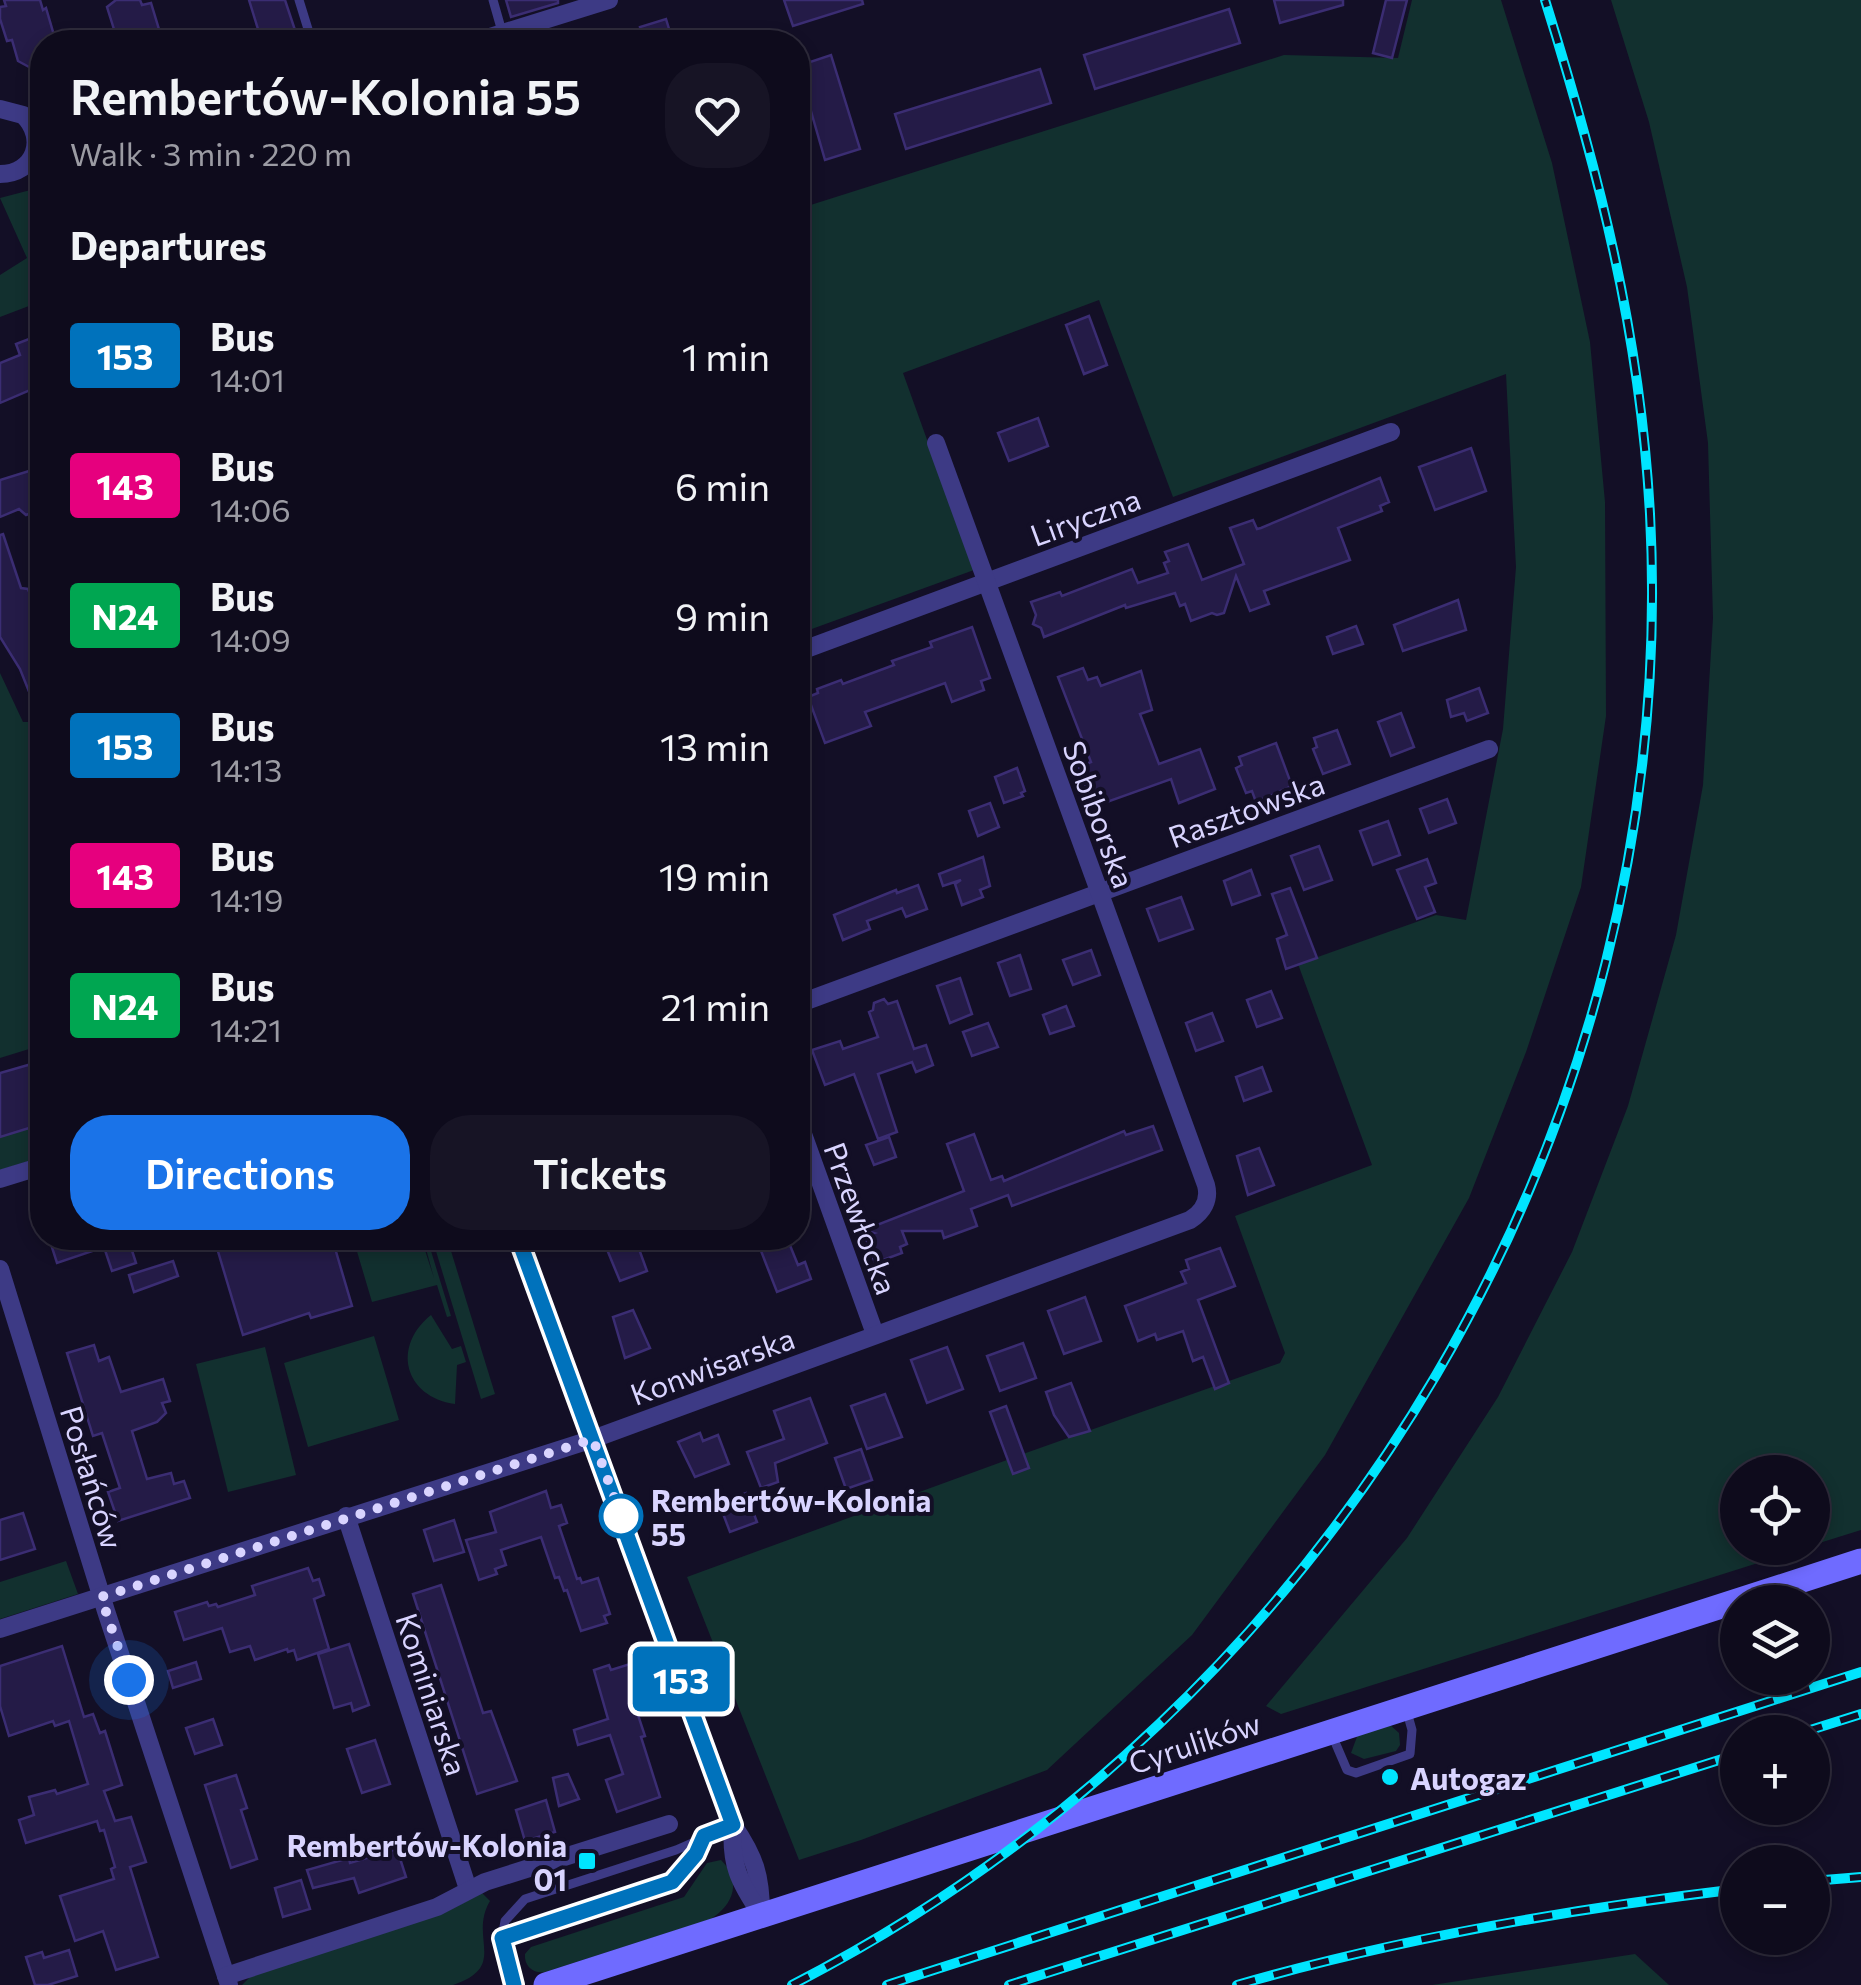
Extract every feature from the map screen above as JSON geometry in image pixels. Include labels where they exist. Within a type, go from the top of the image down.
[{"type":"main road","name":"Cyrulików","points":[[546,1985],[1861,1561]]},
{"type":"street","points":[[526,30],[609,0]]},
{"type":"street","points":[[1,108],[14,110],[30,120]]},
{"type":"street","points":[[20,170],[30,159]]},
{"type":"street","points":[[0,174],[30,169]]},
{"type":"street","name":"Liryczna","points":[[810,648],[1390,432]]},
{"type":"street","name":"Sobiborska","points":[[936,443],[1206,1184],[1204,1205]]},
{"type":"street","name":"Rasztowska","points":[[810,1000],[1489,749]]},
{"type":"street","name":"Przewłocka","points":[[810,1154],[874,1334]]},
{"type":"street","points":[[0,1179],[30,1170]]},
{"type":"street","name":"Konwisarska","points":[[0,1629],[593,1439],[1190,1220],[1204,1205]]},
{"type":"street","points":[[522,1250],[733,1825],[749,1848],[761,1881],[761,1914]]},
{"type":"street","name":"Posłańców","points":[[0,1269],[101,1597],[228,1980]]},
{"type":"street","name":"Kominiarska","points":[[346,1516],[468,1888]]},
{"type":"street","points":[[228,1980],[437,1907],[468,1888],[669,1824]]},
{"type":"lane","points":[[299,0],[308,30]]},
{"type":"lane","points":[[493,0],[502,30]]},
{"type":"lane","points":[[1331,1732],[1337,1752],[1351,1773],[1406,1757],[1411,1751],[1412,1730],[1406,1708]]},
{"type":"lane","points":[[514,1985],[502,1938],[505,1921],[529,1896],[676,1850],[733,1825]]},
{"type":"lane","points":[[502,1938],[672,1882],[696,1854],[704,1836]]},
{"type":"green space","points":[[1412,0],[1501,0],[1552,163],[1590,342],[1605,502],[1606,716],[1581,887],[1526,1052],[1469,1198],[1325,1455],[1192,1635],[1047,1770],[799,1860],[687,1577],[1007,1460],[1013,1474],[1028,1468],[1023,1454],[1280,1363],[1285,1353],[1235,1216],[1372,1165],[1298,964],[1436,915],[1466,920],[1503,729],[1516,567],[1506,374],[1173,497],[1099,300],[903,373],[974,570],[810,630],[810,205],[1284,55],[1398,58]]},
{"type":"green space","points":[[1611,0],[1861,0],[1861,1530],[1830,1540],[1830,1455],[1720,1455],[1720,1565],[1751,1565],[1281,1714],[1266,1706],[1407,1538],[1498,1397],[1572,1252],[1628,1106],[1676,935],[1703,785],[1713,618],[1708,443],[1687,287],[1649,122]]},
{"type":"green space","points":[[30,190],[30,306],[0,317],[0,275],[27,258],[0,198]]},
{"type":"green space","points":[[0,673],[23,722],[30,722],[30,1049],[0,1058]]},
{"type":"green space","points":[[30,1128],[30,1161],[0,1170],[0,1137]]},
{"type":"green space","points":[[357,1250],[425,1250],[434,1278],[426,1250],[431,1250],[451,1316],[447,1317],[437,1285],[372,1302]]},
{"type":"green space","points":[[436,1250],[451,1250],[495,1394],[481,1399]]},
{"type":"green space","points":[[431,1315],[452,1349],[461,1346],[466,1362],[457,1365],[455,1404],[425,1392],[409,1369],[411,1341]]},
{"type":"green space","points":[[374,1336],[399,1420],[308,1447],[284,1363]]},
{"type":"green space","points":[[265,1347],[296,1475],[228,1492],[196,1364]]},
{"type":"green space","points":[[66,1561],[78,1594],[0,1619],[0,1582]]},
{"type":"green space","points":[[1389,1724],[1399,1733],[1396,1751],[1364,1759],[1351,1753],[1358,1734]]},
{"type":"green space","points":[[721,1860],[732,1876],[733,1892],[711,1919],[545,1972],[537,1972],[528,1965],[525,1954],[531,1947],[684,1897],[707,1863]]},
{"type":"green space","points":[[482,1893],[490,1901],[484,1914],[484,1960],[470,1977],[453,1985],[242,1985],[251,1976],[444,1913]]},
{"type":"green space","points":[[1635,1954],[1669,1985],[1432,1985]]},
{"type":"building","points":[[4,0],[40,0],[43,10],[46,8],[52,30],[30,30],[30,68],[18,61],[12,40],[7,41],[0,19],[0,7],[6,6]]},
{"type":"building","points":[[116,0],[151,3],[159,30],[114,30],[107,7]]},
{"type":"building","points":[[249,0],[285,0],[295,30],[258,30]]},
{"type":"building","points":[[506,0],[558,0],[558,3],[511,17]]},
{"type":"building","points":[[784,0],[862,0],[863,4],[793,26]]},
{"type":"building","points":[[1274,0],[1343,0],[1343,5],[1280,23]]},
{"type":"building","points":[[1386,0],[1407,0],[1392,58],[1373,53]]},
{"type":"building","points":[[1229,9],[1240,43],[1095,89],[1084,55]]},
{"type":"building","points":[[666,19],[669,30],[641,30],[640,27]]},
{"type":"building","points":[[831,55],[860,149],[825,160],[810,108],[810,62]]},
{"type":"building","points":[[1040,69],[1051,103],[906,149],[895,114]]},
{"type":"building","points":[[1089,316],[1107,365],[1084,374],[1066,325]]},
{"type":"building","points":[[30,339],[30,390],[0,403],[0,363],[20,355],[16,344]]},
{"type":"building","points":[[1038,418],[1048,446],[1009,461],[998,433]]},
{"type":"building","points":[[1471,448],[1486,491],[1435,510],[1419,467]]},
{"type":"building","points":[[30,471],[30,514],[19,509],[0,517],[0,480]]},
{"type":"building","points":[[1380,478],[1389,502],[1380,506],[1382,511],[1338,528],[1350,560],[1264,591],[1269,604],[1250,611],[1236,576],[1224,613],[1217,615],[1212,613],[1191,621],[1185,604],[1180,606],[1175,593],[1126,608],[1125,605],[1044,637],[1041,628],[1033,624],[1036,615],[1031,602],[1060,592],[1062,596],[1132,569],[1138,583],[1168,573],[1165,552],[1188,544],[1202,580],[1244,564],[1230,528],[1253,520],[1257,529],[1261,528]]},
{"type":"building","points":[[3,534],[21,588],[28,589],[30,594],[30,694],[0,637]]},
{"type":"building","points":[[1458,600],[1466,630],[1403,651],[1394,625]]},
{"type":"building","points":[[1356,626],[1363,644],[1333,654],[1327,637]]},
{"type":"building","points":[[972,627],[990,678],[981,681],[984,690],[952,702],[945,683],[865,712],[871,726],[825,743],[810,702],[817,689],[894,665],[892,661],[932,647],[930,642]]},
{"type":"building","points":[[1083,668],[1088,680],[1097,677],[1101,686],[1141,671],[1152,710],[1140,714],[1159,764],[1200,749],[1215,789],[1179,803],[1171,779],[1093,807],[1079,767],[1091,762],[1058,677]]},
{"type":"building","points":[[1479,688],[1488,713],[1467,721],[1464,713],[1451,717],[1447,700]]},
{"type":"building","points":[[1401,713],[1414,747],[1391,756],[1378,722]]},
{"type":"building","points":[[1337,730],[1350,764],[1323,774],[1313,749],[1317,747],[1314,738]]},
{"type":"building","points":[[1276,743],[1292,786],[1256,802],[1252,791],[1246,793],[1236,768],[1242,765],[1239,757]]},
{"type":"building","points":[[1017,768],[1025,791],[1023,796],[1004,803],[995,777]]},
{"type":"building","points":[[1447,799],[1456,823],[1429,833],[1420,809]]},
{"type":"building","points":[[990,803],[999,827],[978,836],[969,811]]},
{"type":"building","points":[[1388,821],[1400,855],[1373,865],[1360,831]]},
{"type":"building","points":[[1319,846],[1332,880],[1304,890],[1291,856]]},
{"type":"building","points":[[983,857],[990,886],[980,890],[983,897],[962,905],[955,884],[961,880],[943,886],[939,874]]},
{"type":"building","points":[[1427,859],[1436,883],[1425,887],[1435,912],[1417,919],[1397,870]]},
{"type":"building","points":[[1251,870],[1260,895],[1232,905],[1224,881]]},
{"type":"building","points":[[918,885],[927,909],[906,917],[902,908],[867,921],[870,929],[843,940],[834,915]]},
{"type":"building","points":[[1290,888],[1317,958],[1286,969],[1277,939],[1287,935],[1272,894]]},
{"type":"building","points":[[1181,897],[1193,929],[1159,941],[1147,909]]},
{"type":"building","points":[[1091,950],[1100,975],[1073,985],[1063,960]]},
{"type":"building","points":[[1020,955],[1031,989],[1010,996],[998,963]]},
{"type":"building","points":[[960,978],[972,1014],[950,1023],[937,986]]},
{"type":"building","points":[[1271,991],[1282,1018],[1257,1027],[1247,1000]]},
{"type":"building","points":[[884,999],[888,1004],[897,1001],[914,1049],[926,1045],[933,1065],[916,1072],[912,1062],[878,1074],[897,1132],[878,1139],[854,1074],[825,1085],[812,1050],[840,1041],[843,1049],[878,1037],[869,1012],[874,1003]]},
{"type":"building","points":[[1066,1006],[1074,1026],[1050,1034],[1043,1015]]},
{"type":"building","points":[[1212,1013],[1223,1041],[1196,1051],[1186,1023]]},
{"type":"building","points":[[988,1023],[998,1047],[972,1056],[963,1032]]},
{"type":"building","points":[[30,1064],[30,1128],[0,1137],[0,1073]]},
{"type":"building","points":[[1262,1067],[1271,1091],[1244,1101],[1236,1077]]},
{"type":"building","points":[[1153,1126],[1162,1150],[1012,1206],[1008,1195],[971,1209],[977,1226],[944,1238],[942,1231],[902,1231],[907,1244],[900,1247],[902,1253],[875,1263],[865,1236],[874,1233],[864,1230],[964,1191],[947,1144],[974,1134],[991,1180],[1002,1176],[1004,1181],[1124,1131],[1126,1135]]},
{"type":"building","points":[[889,1137],[896,1157],[874,1165],[866,1145]]},
{"type":"building","points":[[1259,1148],[1274,1185],[1248,1195],[1237,1156]]},
{"type":"building","points":[[1220,1248],[1235,1286],[1198,1300],[1229,1383],[1215,1389],[1203,1357],[1193,1361],[1183,1331],[1157,1340],[1155,1334],[1138,1341],[1125,1306],[1186,1283],[1181,1272],[1189,1269],[1186,1260]]},
{"type":"building","points":[[53,1250],[95,1250],[57,1263]]},
{"type":"building","points":[[105,1250],[132,1250],[136,1263],[112,1271]]},
{"type":"building","points":[[218,1250],[336,1250],[352,1306],[311,1318],[309,1313],[243,1335]]},
{"type":"building","points":[[607,1250],[639,1250],[647,1271],[620,1281]]},
{"type":"building","points":[[761,1250],[792,1250],[798,1265],[805,1262],[811,1279],[777,1292]]},
{"type":"building","points":[[173,1261],[178,1276],[134,1292],[129,1275]]},
{"type":"building","points":[[1085,1297],[1101,1341],[1064,1354],[1048,1311]]},
{"type":"building","points":[[633,1310],[650,1348],[625,1358],[613,1317]]},
{"type":"building","points":[[1023,1343],[1036,1378],[1000,1391],[987,1356]]},
{"type":"building","points":[[94,1345],[99,1361],[109,1357],[121,1392],[163,1379],[170,1401],[162,1403],[166,1413],[157,1422],[132,1431],[147,1479],[171,1473],[174,1484],[184,1481],[190,1498],[118,1521],[108,1492],[120,1488],[102,1433],[93,1436],[67,1353]]},
{"type":"building","points":[[947,1347],[963,1389],[927,1403],[911,1360]]},
{"type":"building","points":[[1071,1383],[1090,1431],[1069,1437],[1054,1415],[1046,1392]]},
{"type":"building","points":[[885,1394],[902,1437],[867,1449],[851,1406]]},
{"type":"building","points":[[810,1398],[827,1443],[775,1463],[778,1482],[761,1488],[747,1452],[784,1439],[774,1411]]},
{"type":"building","points":[[1006,1406],[1029,1468],[1013,1474],[990,1412]]},
{"type":"building","points":[[700,1433],[703,1441],[718,1435],[729,1464],[695,1477],[678,1442]]},
{"type":"building","points":[[861,1449],[872,1480],[846,1489],[835,1458]]},
{"type":"building","points":[[546,1491],[551,1508],[561,1505],[567,1523],[559,1526],[577,1579],[582,1583],[598,1578],[610,1614],[604,1616],[607,1623],[581,1631],[567,1590],[564,1591],[559,1577],[555,1578],[541,1537],[501,1550],[506,1565],[495,1569],[497,1574],[479,1580],[466,1540],[496,1532],[490,1512]]},
{"type":"building","points":[[746,1493],[757,1522],[730,1532],[719,1503]]},
{"type":"building","points":[[23,1513],[35,1549],[0,1560],[0,1520]]},
{"type":"building","points":[[454,1520],[464,1552],[434,1561],[424,1530]]},
{"type":"building","points":[[308,1568],[313,1581],[319,1579],[324,1595],[314,1599],[329,1649],[297,1660],[294,1650],[287,1649],[255,1660],[250,1646],[230,1652],[222,1628],[184,1640],[175,1612],[207,1602],[218,1607],[255,1595],[252,1586]]},
{"type":"building","points":[[441,1585],[483,1713],[491,1711],[517,1781],[477,1794],[413,1594]]},
{"type":"building","points":[[349,1644],[369,1705],[353,1711],[351,1703],[334,1708],[318,1654]]},
{"type":"building","points":[[62,1646],[84,1717],[93,1714],[100,1733],[105,1731],[122,1785],[104,1791],[115,1821],[131,1817],[146,1862],[130,1867],[158,1957],[116,1970],[103,1931],[75,1941],[60,1896],[114,1879],[111,1869],[115,1867],[104,1830],[100,1831],[97,1821],[26,1843],[19,1820],[34,1815],[29,1797],[55,1790],[57,1794],[88,1784],[69,1721],[55,1726],[53,1721],[9,1736],[0,1706],[0,1666]]},
{"type":"building","points":[[196,1662],[201,1679],[173,1688],[168,1671]]},
{"type":"building","points":[[630,1664],[641,1698],[633,1700],[645,1736],[641,1737],[660,1797],[617,1812],[606,1780],[623,1774],[610,1735],[578,1745],[574,1730],[608,1719],[594,1670]]},
{"type":"building","points":[[213,1719],[222,1745],[195,1754],[186,1728]]},
{"type":"building","points":[[375,1740],[390,1784],[362,1793],[347,1749]]},
{"type":"building","points":[[568,1774],[579,1799],[559,1806],[553,1778]]},
{"type":"building","points":[[236,1775],[247,1808],[241,1810],[257,1859],[231,1868],[205,1785]]},
{"type":"building","points":[[546,1800],[555,1832],[525,1841],[516,1810]]},
{"type":"building","points":[[397,1849],[406,1877],[359,1893],[354,1878],[313,1888],[307,1870]]},
{"type":"building","points":[[301,1880],[310,1909],[283,1917],[275,1888]]},
{"type":"building","points":[[69,1950],[77,1976],[35,1985],[26,1957],[42,1952],[44,1958]]},
{"type":"railway","points":[[792,1985],[986,1867],[1159,1724],[1310,1559],[1436,1375],[1535,1175],[1606,963],[1645,742],[1650,514],[1627,317],[1583,128],[1545,0]]},
{"type":"railway","points":[[887,1985],[1861,1672]]},
{"type":"railway","points":[[1830,1724],[1861,1714]]},
{"type":"railway","points":[[1009,1985],[1720,1760]]},
{"type":"railway","points":[[1830,1880],[1861,1877]]},
{"type":"railway","points":[[1237,1985],[1360,1953],[1486,1927],[1720,1891]]},
{"type":"bus line","name":"153","points":[[514,1985],[502,1938],[672,1882],[696,1854],[704,1836],[733,1825],[522,1250]]},
{"type":"place","name":"Rembertów-Kolonia 55","points":[[621,1516]]},
{"type":"place","name":"Autogaz","points":[[1390,1777]]},
{"type":"place","name":"Rembertów-Kolonia 01","points":[[587,1861]]},
{"type":"route","points":[[129,1680],[101,1597],[593,1439],[621,1516]]}]
